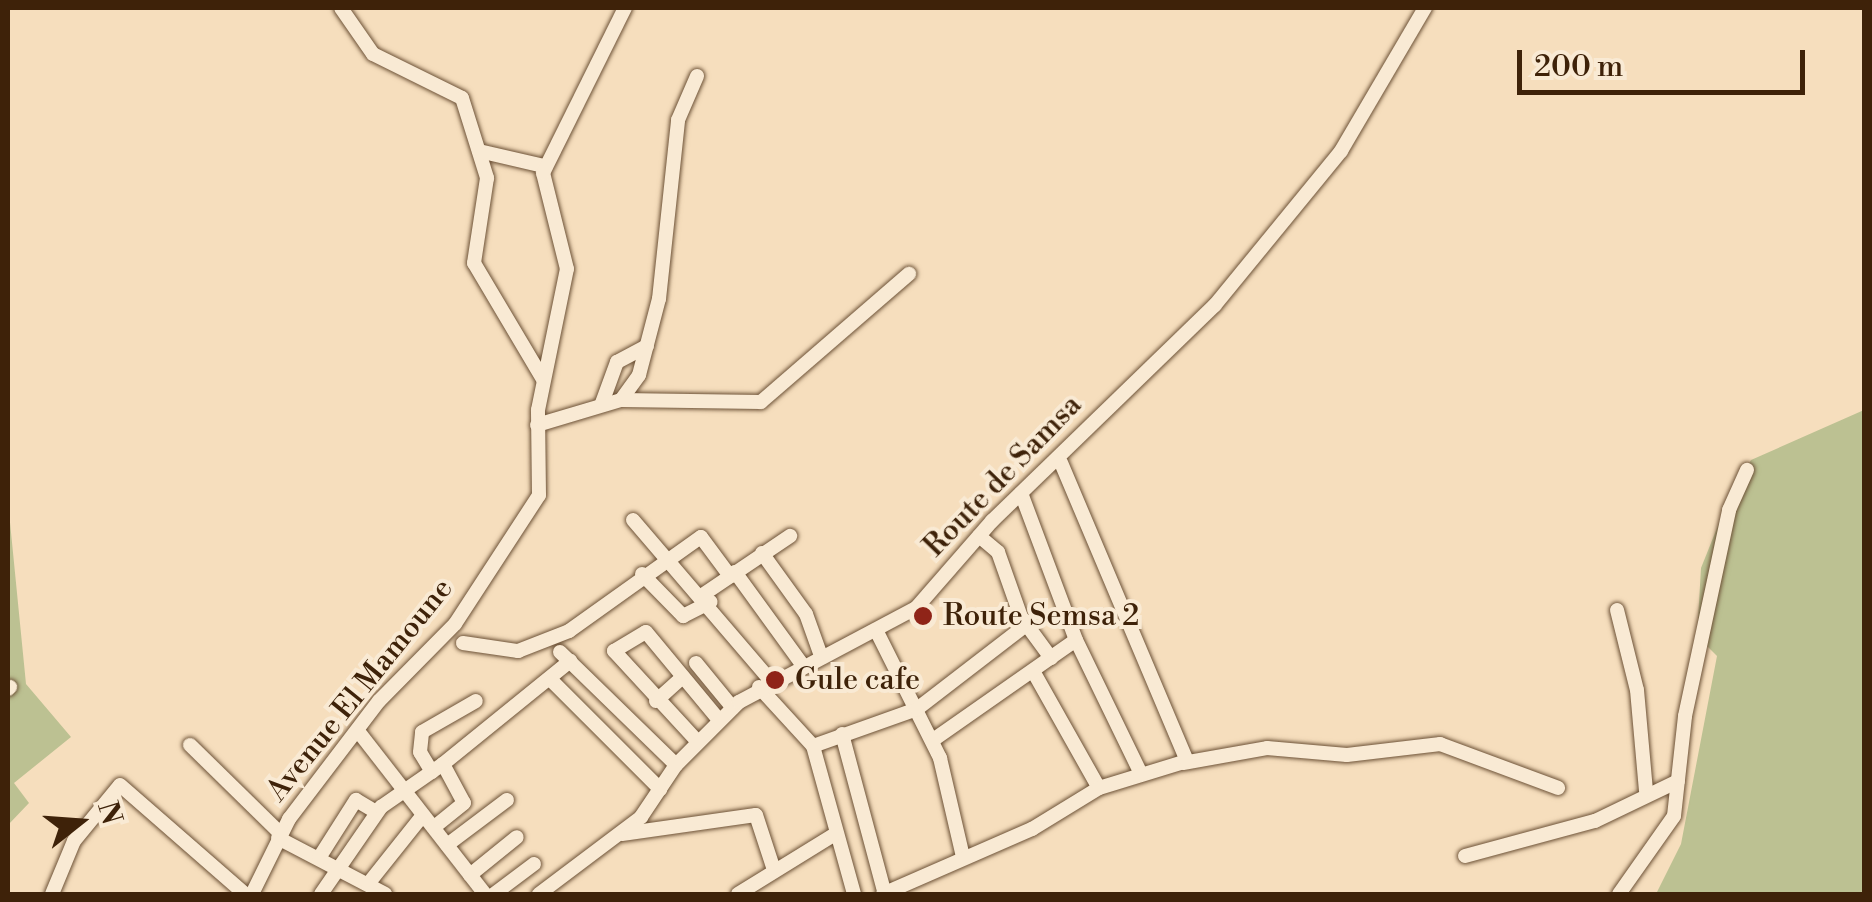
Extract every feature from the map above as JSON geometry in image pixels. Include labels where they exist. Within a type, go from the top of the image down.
[{"type":"street","points":[[340,8],[373,54],[457,92],[479,152],[486,185],[474,263],[544,379]]},
{"type":"street","points":[[625,8],[544,166],[549,223],[568,275],[537,424],[622,400],[762,402],[910,274]]},
{"type":"street","name":"Route de Samsa","points":[[539,894],[622,834],[676,765],[733,708],[764,684],[801,664],[878,634],[916,608],[1021,493],[1060,464],[1215,306],[1341,151],[1425,8]]},
{"type":"street","points":[[622,400],[647,346],[678,120],[697,76]]},
{"type":"street","points":[[479,152],[544,166]]},
{"type":"street","points":[[602,404],[614,366],[647,346]]},
{"type":"street","name":"Avenue El Mamoune","points":[[249,894],[279,835],[358,731],[456,624],[536,502],[544,467],[537,424]]},
{"type":"street","points":[[1060,464],[1128,635],[1186,744],[1182,764]]},
{"type":"street","points":[[1619,894],[1668,829],[1729,510],[1747,470]]},
{"type":"street","points":[[1021,493],[1076,640],[1141,774]]},
{"type":"street","points":[[633,520],[708,598],[764,684],[813,746],[834,834],[854,894]]},
{"type":"street","points":[[642,574],[683,616],[732,574],[790,536]]},
{"type":"street","points":[[979,536],[1001,558],[1026,626],[1051,658]]},
{"type":"street","points":[[463,643],[528,648],[580,625],[642,574],[706,538],[801,664]]},
{"type":"street","points":[[762,553],[806,614],[821,656]]},
{"type":"street","points":[[1618,610],[1638,690],[1646,792]]},
{"type":"street","points":[[813,746],[917,710],[1026,626]]},
{"type":"street","points":[[698,742],[614,652],[646,632],[719,720]]},
{"type":"street","points":[[878,634],[932,740],[964,856]]},
{"type":"street","points":[[932,740],[1076,640]]},
{"type":"street","points":[[321,894],[376,812],[550,679],[566,656],[676,765]]},
{"type":"street","points":[[696,662],[733,708]]},
{"type":"street","points":[[1033,671],[1099,788]]},
{"type":"street","points":[[656,701],[683,677]]},
{"type":"street","points":[[550,679],[660,788]]},
{"type":"street","points":[[434,827],[464,802],[420,752],[422,732],[476,701]]},
{"type":"street","points":[[358,731],[485,894]]},
{"type":"street","points":[[842,734],[884,894],[1099,788],[1182,764],[1267,748],[1347,755],[1440,744],[1558,788]]},
{"type":"street","points":[[190,745],[279,835],[385,894]]},
{"type":"street","points":[[1466,856],[1595,821],[1646,792],[1678,781]]},
{"type":"street","points":[[52,894],[74,841],[120,786],[249,894]]},
{"type":"street","points":[[319,858],[356,800],[376,812]]},
{"type":"street","points":[[447,844],[506,800]]},
{"type":"street","points":[[622,834],[756,814],[774,870]]},
{"type":"street","points":[[368,884],[423,815]]},
{"type":"street","points":[[738,894],[834,834]]},
{"type":"street","points":[[470,875],[517,837]]},
{"type":"street","points":[[494,894],[534,864]]},
{"type":"green space","points":[[1864,410],[1864,894],[1656,894],[1681,844],[1717,656],[1697,636],[1701,568],[1731,493],[1751,460]]},
{"type":"green space","points":[[8,502],[26,684],[71,737],[14,783],[29,803],[8,825]]},
{"type":"place","name":"Route Semsa 2","points":[[923,616]]},
{"type":"place","name":"Gule cafe","points":[[775,680]]}]
